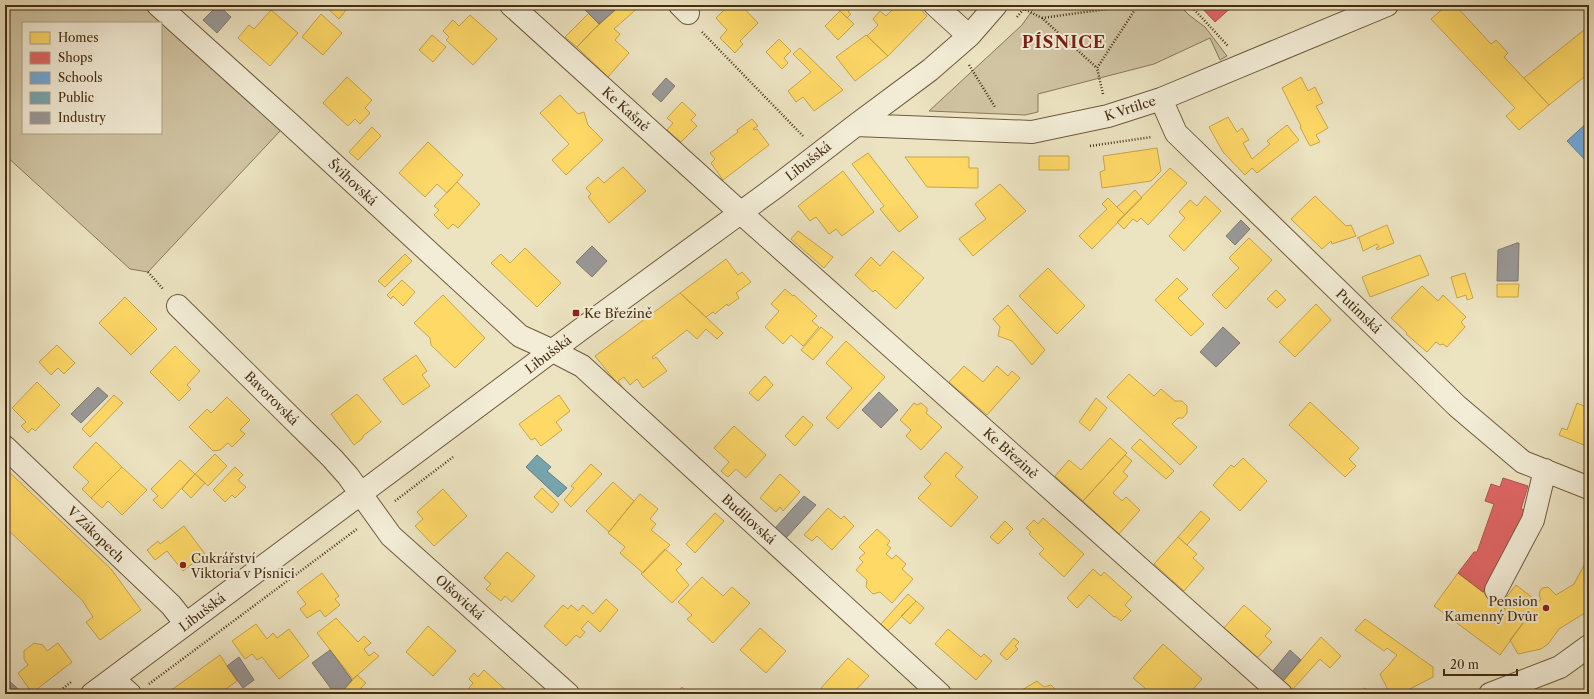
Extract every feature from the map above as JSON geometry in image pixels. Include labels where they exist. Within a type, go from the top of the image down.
[{"type":"street","name":"Švihovská","points":[[158,5],[289,123],[520,336],[553,350]]},
{"type":"street","name":"Ke Kašně","points":[[511,5],[741,212]]},
{"type":"street","points":[[935,5],[969,36]]},
{"type":"street","name":"Libušská","points":[[92,694],[930,70],[969,36],[996,5]]},
{"type":"street","name":"K Vrtilce","points":[[856,124],[1032,132],[1108,116],[1161,99],[1387,5]]},
{"type":"street","name":"Putimská","points":[[1161,99],[1176,133],[1457,406],[1523,462],[1589,488]]},
{"type":"street","name":"Ke Březině","points":[[741,212],[1281,694]]},
{"type":"street","name":"Bavorovská","points":[[178,306],[332,458],[361,494]]},
{"type":"street","name":"Budilovská","points":[[553,350],[582,366],[940,694]]},
{"type":"street","name":"V Zákopech","points":[[5,447],[171,605],[186,624]]},
{"type":"street","points":[[1496,590],[1533,520],[1545,470]]},
{"type":"street","name":"Olšovická","points":[[361,494],[391,536],[568,694]]},
{"type":"street","points":[[1490,694],[1560,667],[1589,646]]},
{"type":"street","points":[[113,679],[139,690]]},
{"type":"path","points":[[1016,5],[1042,18],[1097,68],[1108,116]]},
{"type":"path","points":[[1042,18],[1137,5]]},
{"type":"path","points":[[1097,68],[1137,5]]},
{"type":"path","points":[[1190,5],[1244,64]]},
{"type":"path","points":[[684,9],[691,21],[806,138]]},
{"type":"path","points":[[968,63],[1009,131]]},
{"type":"path","points":[[139,690],[377,515]]},
{"type":"shaded area","points":[[5,5],[142,5],[161,22],[22,22],[22,134],[162,134],[162,23],[281,130],[148,272],[130,269],[5,155]]},
{"type":"shaded area","points":[[1036,5],[1179,5],[1205,27],[1227,56],[1220,60],[1210,38],[1154,64],[1038,94],[1038,112],[1025,115],[929,111],[1022,25]]},
{"type":"building: Homes","points":[[324,5],[340,5],[346,10],[339,19]]},
{"type":"building: Homes","points":[[621,5],[641,5],[614,29],[620,34],[615,40],[629,53],[608,77],[577,47]]},
{"type":"building: Homes","points":[[729,5],[741,5],[758,23],[740,41],[743,44],[735,53],[720,38],[727,30],[716,18]]},
{"type":"building: Homes","points":[[834,5],[851,5],[853,7],[848,12],[851,14],[847,18]]},
{"type":"building: Homes","points":[[897,5],[916,5],[927,16],[888,56],[867,36],[878,25],[873,19],[880,11],[886,16]]},
{"type":"building: Homes","points":[[1447,5],[1455,5],[1491,44],[1496,40],[1508,53],[1504,57],[1549,105],[1519,130],[1506,116],[1515,108],[1431,19]]},
{"type":"building: Homes","points":[[271,10],[298,33],[270,66],[238,38],[249,25],[254,29]]},
{"type":"building: Homes","points":[[840,11],[854,24],[838,40],[825,26]]},
{"type":"building: Homes","points":[[589,13],[599,24],[577,47],[565,37]]},
{"type":"building: Homes","points":[[321,14],[342,33],[323,55],[302,37]]},
{"type":"building: Homes","points":[[470,15],[497,39],[473,65],[446,40],[449,37],[443,31],[453,20],[459,26]]},
{"type":"building: Homes","points":[[1589,26],[1589,73],[1549,105],[1524,78]]},
{"type":"building: Homes","points":[[432,35],[446,47],[433,62],[419,50]]},
{"type":"building: Homes","points":[[866,35],[888,56],[855,81],[836,57]]},
{"type":"building: Homes","points":[[779,39],[791,51],[784,58],[788,63],[782,69],[766,52]]},
{"type":"building: Homes","points":[[800,48],[843,90],[814,111],[803,97],[796,102],[788,91],[811,72],[793,54]]},
{"type":"building: Homes","points":[[347,77],[372,100],[365,108],[370,113],[360,124],[355,119],[348,126],[323,103]]},
{"type":"building: Homes","points":[[1301,77],[1308,91],[1315,87],[1323,103],[1316,106],[1328,128],[1316,135],[1320,142],[1310,146],[1282,88]]},
{"type":"building: Homes","points":[[560,95],[578,114],[584,112],[588,125],[603,140],[566,175],[552,160],[569,144],[540,113]]},
{"type":"building: Homes","points":[[682,102],[696,115],[691,120],[697,126],[681,142],[667,130],[673,123],[667,118]]},
{"type":"building: Homes","points":[[1228,117],[1237,132],[1242,128],[1249,140],[1243,143],[1252,159],[1270,144],[1267,141],[1287,125],[1299,140],[1257,173],[1252,168],[1245,175],[1223,152],[1209,127]]},
{"type":"building: Homes","points":[[752,119],[758,126],[753,129],[757,129],[769,145],[723,180],[711,163],[715,159],[710,153],[738,132],[737,130]]},
{"type":"building: Homes","points":[[372,127],[381,136],[358,160],[349,152]]},
{"type":"building: Homes","points":[[428,142],[463,175],[447,193],[437,184],[425,197],[399,173]]},
{"type":"building: Homes","points":[[1157,148],[1161,171],[1151,181],[1102,188],[1100,172],[1105,170],[1103,156]]},
{"type":"building: Homes","points":[[868,153],[918,217],[899,232],[880,209],[884,206],[852,164]]},
{"type":"building: Homes","points":[[1039,156],[1069,156],[1069,170],[1039,170]]},
{"type":"building: Homes","points":[[905,157],[969,157],[969,168],[978,168],[978,188],[927,187]]},
{"type":"building: Homes","points":[[623,167],[646,191],[609,223],[588,197],[591,194],[586,188],[598,177],[604,183]]},
{"type":"building: Homes","points":[[1170,168],[1187,183],[1148,225],[1141,218],[1137,222],[1133,219],[1124,229],[1117,222]]},
{"type":"building: Homes","points":[[843,171],[874,212],[842,236],[836,229],[829,234],[816,217],[810,221],[798,206]]},
{"type":"building: Homes","points":[[457,182],[480,204],[458,228],[453,224],[448,229],[434,215],[439,210],[434,206]]},
{"type":"building: Homes","points":[[1000,184],[1026,211],[973,256],[959,239],[986,219],[975,204]]},
{"type":"building: Homes","points":[[1135,190],[1142,198],[1125,215],[1117,207]]},
{"type":"building: Homes","points":[[1205,196],[1221,211],[1184,251],[1169,236],[1185,218],[1179,212],[1190,200],[1197,206]]},
{"type":"building: Homes","points":[[1315,196],[1346,226],[1351,225],[1356,236],[1332,244],[1331,241],[1322,249],[1291,219]]},
{"type":"building: Homes","points":[[1108,198],[1125,215],[1092,249],[1079,236],[1107,209],[1102,204]]},
{"type":"building: Homes","points":[[1387,225],[1394,243],[1377,250],[1376,248],[1379,247],[1377,244],[1363,251],[1359,238],[1357,238]]},
{"type":"building: Homes","points":[[798,231],[833,257],[824,268],[791,239]]},
{"type":"building: Homes","points":[[1249,238],[1272,260],[1226,309],[1212,295],[1239,268],[1229,258]]},
{"type":"building: Homes","points":[[525,248],[561,283],[537,307],[491,263],[501,254],[510,263]]},
{"type":"building: Homes","points":[[893,251],[924,278],[896,309],[875,290],[873,292],[855,275],[871,257],[880,266]]},
{"type":"building: Homes","points":[[405,254],[412,261],[385,287],[378,281]]},
{"type":"building: Homes","points":[[1420,255],[1429,275],[1370,297],[1362,277]]},
{"type":"building: Homes","points":[[726,259],[738,275],[742,272],[751,282],[736,293],[739,298],[728,306],[727,304],[715,314],[713,312],[706,317],[680,293]]},
{"type":"building: Homes","points":[[1048,268],[1085,306],[1057,334],[1019,296]]},
{"type":"building: Homes","points":[[1465,273],[1473,298],[1467,300],[1466,295],[1457,298],[1451,277]]},
{"type":"building: Homes","points":[[1177,278],[1188,289],[1178,298],[1204,324],[1191,336],[1155,300]]},
{"type":"building: Homes","points":[[402,280],[415,292],[403,306],[393,296],[391,299],[387,295]]},
{"type":"building: Homes","points":[[1497,284],[1519,284],[1518,297],[1497,297]]},
{"type":"building: Homes","points":[[1422,286],[1438,301],[1443,295],[1466,317],[1461,322],[1465,327],[1447,347],[1436,342],[1427,352],[1406,334],[1407,333],[1391,318]]},
{"type":"building: Homes","points":[[785,289],[793,296],[794,295],[817,316],[812,321],[819,327],[803,346],[791,335],[783,344],[765,327],[779,311],[771,304]]},
{"type":"building: Homes","points":[[1276,290],[1286,300],[1277,308],[1267,299]]},
{"type":"building: Homes","points":[[680,293],[723,333],[717,339],[706,329],[697,339],[687,330],[652,357],[653,359],[656,357],[667,371],[643,388],[637,379],[630,385],[624,377],[618,381],[622,387],[621,388],[595,356]]},
{"type":"building: Homes","points":[[443,295],[485,338],[455,368],[431,345],[430,338],[414,323]]},
{"type":"building: Homes","points":[[125,297],[157,329],[131,355],[99,323]]},
{"type":"building: Homes","points":[[1316,304],[1331,320],[1295,357],[1279,342]]},
{"type":"building: Homes","points":[[1008,305],[1045,350],[1032,365],[1012,341],[998,336],[1000,327],[993,319]]},
{"type":"building: Homes","points":[[821,327],[833,337],[813,360],[801,350]]},
{"type":"building: Homes","points":[[846,341],[885,377],[838,429],[826,418],[852,388],[826,363]]},
{"type":"building: Homes","points":[[57,345],[75,363],[64,374],[58,368],[51,375],[39,362]]},
{"type":"building: Homes","points":[[175,346],[200,371],[187,385],[191,389],[179,401],[150,372]]},
{"type":"building: Homes","points":[[416,355],[427,371],[422,375],[430,386],[403,405],[383,379]]},
{"type":"building: Homes","points":[[964,366],[983,382],[997,366],[1008,376],[1012,371],[1020,378],[987,415],[949,382]]},
{"type":"building: Homes","points":[[1129,374],[1154,396],[1161,389],[1175,401],[1182,401],[1187,406],[1187,413],[1183,418],[1178,418],[1172,424],[1197,447],[1180,465],[1107,397]]},
{"type":"building: Homes","points":[[765,376],[773,385],[758,401],[749,393]]},
{"type":"building: Homes","points":[[37,382],[60,405],[35,431],[32,428],[28,433],[21,426],[26,422],[12,408]]},
{"type":"building: Homes","points":[[357,394],[381,422],[354,445],[331,414]]},
{"type":"building: Homes","points":[[114,395],[123,403],[90,437],[82,429]]},
{"type":"building: Homes","points":[[559,395],[570,411],[556,422],[562,430],[541,446],[535,438],[531,440],[519,424]]},
{"type":"building: Homes","points":[[227,397],[250,420],[240,430],[245,434],[232,447],[228,443],[220,450],[213,451],[189,427],[207,409],[211,413]]},
{"type":"building: Homes","points":[[1096,398],[1107,408],[1090,431],[1079,422]]},
{"type":"building: Homes","points":[[1310,402],[1359,448],[1349,459],[1356,466],[1345,477],[1289,425]]},
{"type":"building: Homes","points":[[914,403],[917,405],[921,403],[927,408],[926,413],[942,427],[921,450],[906,436],[911,430],[900,420]]},
{"type":"building: Homes","points":[[1577,403],[1589,408],[1589,447],[1559,435],[1562,428],[1567,430]]},
{"type":"building: Homes","points":[[803,416],[813,425],[795,446],[785,436]]},
{"type":"building: Homes","points":[[734,426],[766,455],[746,478],[736,469],[728,477],[721,471],[729,462],[714,448]]},
{"type":"building: Homes","points":[[1110,438],[1127,453],[1083,501],[1055,476],[1069,460],[1081,470]]},
{"type":"building: Homes","points":[[1140,439],[1174,471],[1166,479],[1131,448]]},
{"type":"building: Homes","points":[[96,442],[122,467],[91,498],[82,489],[89,482],[73,467]]},
{"type":"building: Homes","points":[[946,452],[963,467],[955,476],[978,497],[951,527],[918,498],[931,484],[924,477]]},
{"type":"building: Homes","points":[[215,454],[227,466],[208,486],[195,474]]},
{"type":"building: Homes","points":[[1125,455],[1132,461],[1123,472],[1128,476],[1113,493],[1122,501],[1126,497],[1140,510],[1119,534],[1083,501]]},
{"type":"building: Homes","points":[[1243,458],[1267,481],[1240,511],[1213,485],[1231,465],[1234,467]]},
{"type":"building: Homes","points":[[180,460],[195,474],[162,509],[153,500],[158,496],[151,489]]},
{"type":"building: Homes","points":[[591,464],[602,474],[571,507],[564,500],[574,488],[571,486]]},
{"type":"building: Homes","points":[[122,467],[147,490],[122,515],[108,501],[102,508],[91,498]]},
{"type":"building: Homes","points":[[235,467],[243,475],[238,480],[246,487],[235,498],[232,495],[225,502],[213,490]]},
{"type":"building: Homes","points":[[6,469],[111,569],[141,610],[100,640],[86,622],[93,617],[82,600],[5,527]]},
{"type":"building: Homes","points":[[195,474],[205,483],[191,498],[182,489]]},
{"type":"building: Homes","points":[[780,474],[800,492],[783,511],[780,507],[776,512],[760,498]]},
{"type":"building: Homes","points":[[613,482],[634,501],[609,532],[586,511]]},
{"type":"building: Homes","points":[[542,488],[559,504],[552,513],[534,497]]},
{"type":"building: Homes","points":[[443,489],[467,516],[434,546],[415,526],[423,519],[417,512]]},
{"type":"building: Homes","points":[[640,494],[658,509],[650,519],[656,524],[651,530],[670,545],[643,573],[620,553],[625,547],[608,533]]},
{"type":"building: Homes","points":[[828,508],[841,519],[844,516],[854,526],[832,550],[817,536],[812,541],[804,535]]},
{"type":"building: Homes","points":[[1201,511],[1210,519],[1187,545],[1178,537]]},
{"type":"building: Homes","points":[[715,513],[724,521],[695,553],[686,544]]},
{"type":"building: Homes","points":[[1043,518],[1084,554],[1064,577],[1039,554],[1044,549],[1029,534],[1031,532],[1026,528],[1034,520],[1038,524]]},
{"type":"building: Homes","points":[[1005,521],[1013,529],[998,544],[990,537]]},
{"type":"building: Homes","points":[[184,526],[205,554],[183,571],[167,551],[155,560],[147,550],[158,541],[160,544]]},
{"type":"building: Homes","points":[[877,529],[890,541],[887,545],[891,548],[886,554],[892,559],[896,555],[906,564],[902,569],[913,579],[892,603],[880,592],[873,594],[866,587],[867,580],[856,570],[863,562],[859,558],[865,553],[859,547]]},
{"type":"building: Homes","points":[[1178,537],[1197,554],[1193,558],[1204,568],[1184,591],[1154,564]]},
{"type":"building: Homes","points":[[665,549],[682,564],[676,570],[689,585],[672,603],[641,574]]},
{"type":"building: Homes","points":[[507,552],[535,576],[512,602],[505,596],[501,601],[486,589],[491,584],[484,578]]},
{"type":"building: Homes","name":"Pension Kamenný Dvůr","points":[[1589,556],[1589,612],[1588,611],[1559,629],[1548,644],[1541,649],[1518,654],[1510,640],[1523,623],[1500,605],[1516,585],[1538,602],[1541,599],[1539,595],[1542,588],[1548,587],[1556,595],[1574,584]]},
{"type":"building: Homes","points":[[1093,569],[1101,576],[1104,572],[1132,597],[1125,605],[1131,611],[1121,621],[1115,616],[1114,617],[1089,595],[1077,608],[1067,598]]},
{"type":"building: Homes","points":[[322,573],[339,596],[335,599],[340,605],[325,617],[320,610],[307,618],[300,609],[306,604],[297,592]]},
{"type":"building: Homes","points":[[1458,573],[1523,623],[1500,655],[1434,606]]},
{"type":"building: Homes","points":[[702,577],[723,596],[732,587],[750,603],[713,643],[687,619],[692,615],[678,602]]},
{"type":"building: Homes","points":[[908,594],[916,601],[888,631],[881,624]]},
{"type":"building: Homes","points":[[606,599],[618,610],[600,632],[588,621],[581,629],[585,632],[580,638],[576,635],[566,646],[544,626],[563,605],[568,609],[571,605],[578,611],[583,605],[593,614]]},
{"type":"building: Homes","points":[[916,601],[924,608],[910,624],[901,616]]},
{"type":"building: Homes","points":[[1244,605],[1271,629],[1265,636],[1272,642],[1257,658],[1224,628]]},
{"type":"building: Homes","points":[[336,618],[358,642],[364,636],[371,643],[364,649],[369,656],[374,652],[379,656],[353,679],[317,633]]},
{"type":"building: Homes","points":[[1365,619],[1433,667],[1433,677],[1400,694],[1390,694],[1380,674],[1397,655],[1387,648],[1384,651],[1355,630]]},
{"type":"building: Homes","points":[[256,624],[267,639],[273,633],[277,638],[289,629],[309,656],[279,679],[262,657],[257,660],[252,654],[245,659],[232,641]]},
{"type":"building: Homes","points":[[428,626],[456,651],[433,676],[406,652]]},
{"type":"building: Homes","points":[[760,628],[786,651],[766,673],[740,650]]},
{"type":"building: Homes","points":[[948,629],[981,657],[984,654],[992,661],[976,680],[935,644]]},
{"type":"building: Homes","points":[[1321,637],[1341,656],[1330,668],[1320,659],[1292,690],[1283,681]]},
{"type":"building: Homes","points":[[1014,638],[1019,642],[1015,646],[1018,649],[1007,660],[1000,654]]},
{"type":"building: Homes","points":[[34,643],[43,645],[47,651],[58,643],[72,662],[32,693],[18,673],[28,665],[24,659],[24,651]]},
{"type":"building: Homes","points":[[1163,644],[1202,679],[1189,694],[1152,694],[1133,678]]},
{"type":"building: Homes","points":[[220,655],[237,681],[219,694],[172,694],[170,691]]},
{"type":"building: Homes","points":[[848,658],[869,676],[852,694],[821,694],[824,691],[821,688]]},
{"type":"building: Homes","points":[[484,670],[510,694],[466,694],[465,693],[473,683],[469,679],[474,673],[478,677]]},
{"type":"building: Homes","points":[[357,675],[366,683],[361,688],[368,694],[348,694],[344,690]]},
{"type":"building: Homes","points":[[1037,681],[1044,687],[1051,685],[1056,690],[1055,694],[1018,694],[1022,690]]},
{"type":"building: Homes","points":[[682,687],[690,694],[676,694]]},
{"type":"building: Homes","points":[[1365,688],[1368,694],[1354,694]]},
{"type":"building: Shops","points":[[1199,5],[1234,5],[1215,22]]},
{"type":"building: Shops","name":"Pension Kamenný Dvůr","points":[[1503,478],[1528,486],[1521,509],[1525,510],[1520,530],[1515,528],[1504,564],[1483,592],[1458,573],[1474,552],[1477,552],[1494,504],[1485,501],[1491,484],[1500,487]]},
{"type":"building: Schools","points":[[1589,121],[1589,164],[1567,141]]},
{"type":"building: Public","points":[[537,455],[551,467],[547,471],[567,488],[558,497],[526,467]]},
{"type":"building: Industry","points":[[218,5],[231,17],[217,33],[203,20]]},
{"type":"building: Industry","points":[[580,5],[610,5],[615,10],[599,24]]},
{"type":"building: Industry","points":[[666,78],[675,86],[661,102],[652,94]]},
{"type":"building: Industry","points":[[1241,220],[1250,229],[1235,245],[1226,236]]},
{"type":"building: Industry","points":[[1519,243],[1518,281],[1497,281],[1498,250]]},
{"type":"building: Industry","points":[[592,246],[607,261],[592,277],[576,262]]},
{"type":"building: Industry","points":[[1223,327],[1240,343],[1216,367],[1200,352]]},
{"type":"building: Industry","points":[[98,387],[108,396],[81,423],[71,414]]},
{"type":"building: Industry","points":[[879,392],[898,410],[881,428],[862,410]]},
{"type":"building: Industry","points":[[804,496],[816,505],[786,538],[775,528]]},
{"type":"building: Industry","points":[[330,650],[352,680],[344,689],[335,694],[312,663]]},
{"type":"building: Industry","points":[[1290,650],[1301,660],[1283,681],[1272,672]]},
{"type":"building: Industry","points":[[239,657],[254,680],[243,688],[227,666]]},
{"type":"building: Industry","points":[[7,679],[24,694],[5,694],[5,681]]},
{"type":"place","name":"Ke Březině","points":[[576,313]]},
{"type":"place","name":"Cukrářství Viktoria v Písnici","points":[[183,565]]},
{"type":"place","name":"Pension Kamenný Dvůr","points":[[1546,608]]},
{"type":"district","name":"PÍSNICE","points":[[1064,42]]}]
